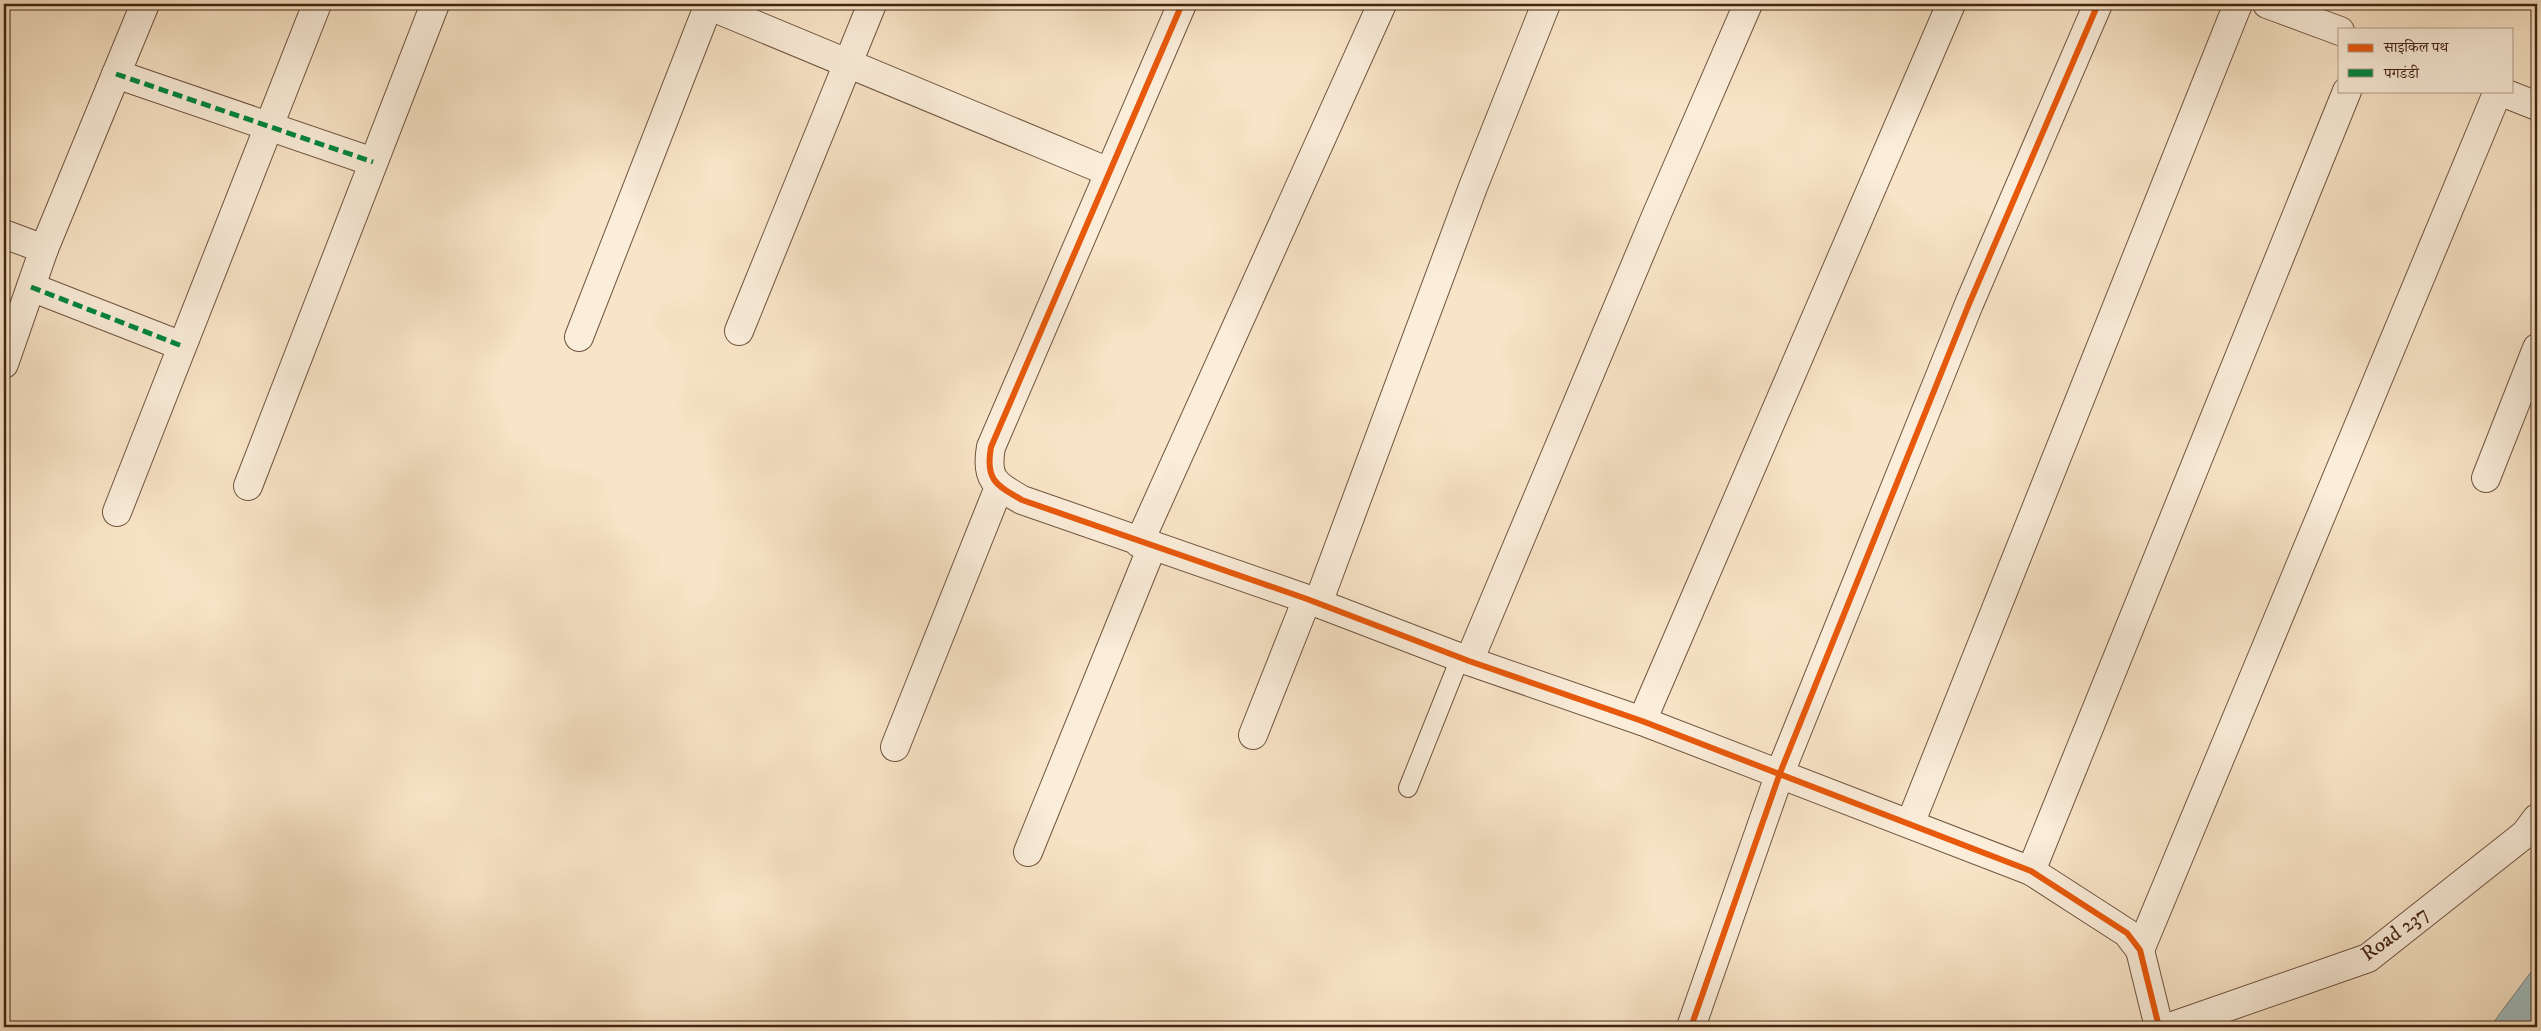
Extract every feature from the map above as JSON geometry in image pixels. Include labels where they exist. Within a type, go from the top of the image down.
[{"type":"street","points":[[4,364],[44,248],[145,4]]},
{"type":"street","points":[[117,512],[317,4]]},
{"type":"street","points":[[248,486],[435,4]]},
{"type":"street","points":[[579,337],[708,4],[1109,172]]},
{"type":"street","points":[[739,331],[872,4]]},
{"type":"street","points":[[1182,4],[991,447],[988,466],[999,486],[1022,500],[1146,545],[1312,601],[1465,660],[1642,720],[2031,871],[2128,933],[2140,950],[2159,1027]]},
{"type":"street","points":[[1028,852],[1146,545],[1382,4]]},
{"type":"street","points":[[1253,735],[1312,601],[1546,4]]},
{"type":"street","points":[[1465,660],[1748,4]]},
{"type":"street","points":[[1642,720],[1951,4]]},
{"type":"street","points":[[1691,1027],[1780,773],[1969,304],[2098,4]]},
{"type":"street","points":[[1910,824],[2238,4]]},
{"type":"street","points":[[2268,4],[2338,30]]},
{"type":"street","points":[[116,74],[373,162]]},
{"type":"street","points":[[2031,871],[2348,92]]},
{"type":"street","points":[[2140,950],[2498,92]]},
{"type":"street","points":[[2501,92],[2537,106]]},
{"type":"street","points":[[4,234],[44,248]]},
{"type":"street","points":[[31,287],[182,346]]},
{"type":"street","points":[[2486,478],[2537,348]]},
{"type":"street","points":[[895,747],[999,486]]},
{"type":"street","name":"Road 237","points":[[2170,1027],[2368,958],[2525,834],[2537,818]]},
{"type":"lane","points":[[1408,788],[1465,660]]},
{"type":"water","points":[[2537,964],[2537,1027],[2490,1027]]},
{"type":"marked path","points":[[116,74],[373,162]]},
{"type":"marked path","points":[[31,287],[182,346]]},
{"type":"cycle path","points":[[1182,4],[991,447],[990,467],[994,480],[1005,490],[1022,500],[1307,599],[1469,661],[1642,721],[2031,871],[2127,933],[2140,950],[2159,1027]]},
{"type":"cycle path","points":[[1691,1027],[1780,773],[1969,304],[2098,4]]}]
